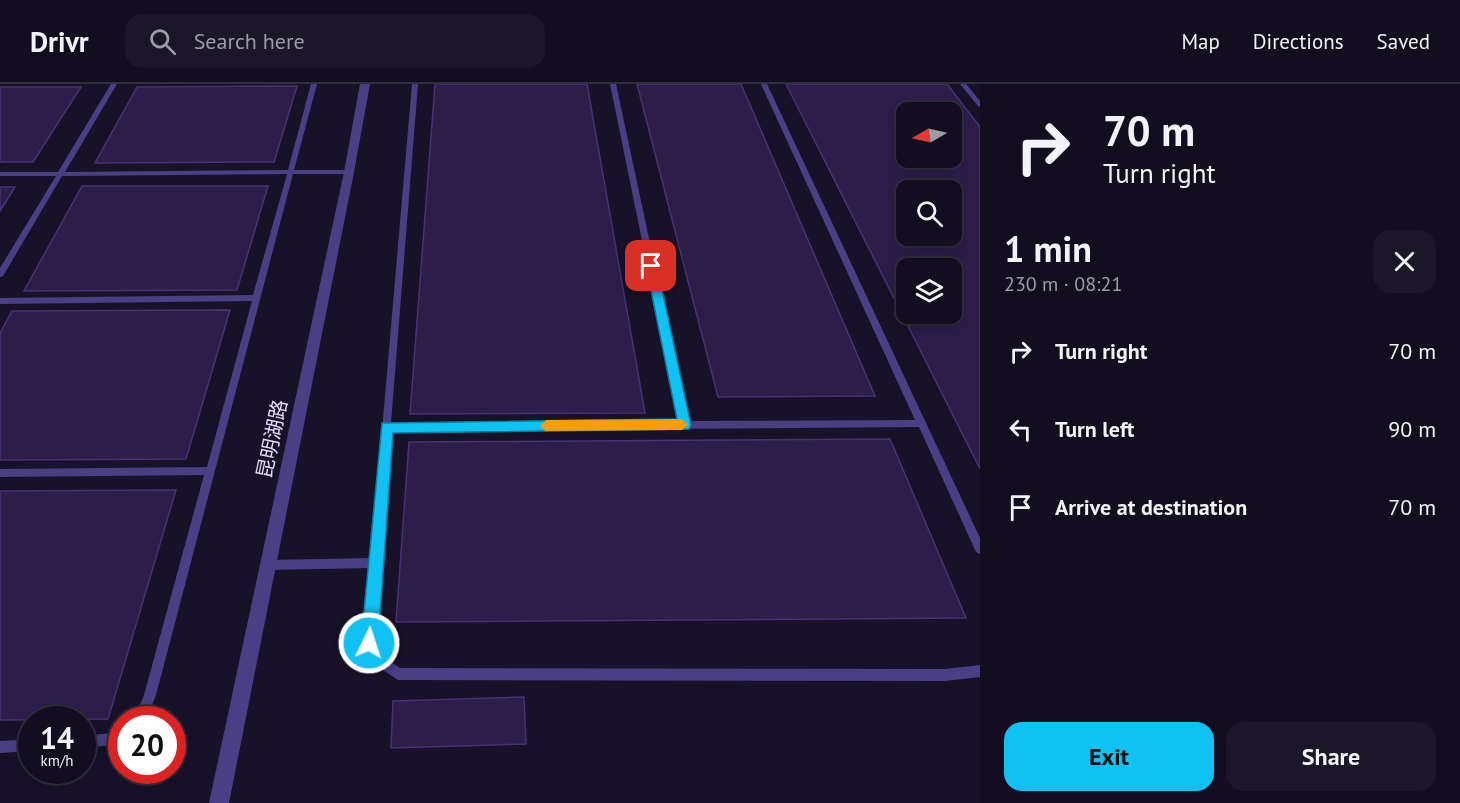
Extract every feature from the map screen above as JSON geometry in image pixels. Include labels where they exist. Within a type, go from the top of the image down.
[{"type":"street","name":"昆明湖路","points":[[219,803],[349,172],[365,84]]},
{"type":"lane","points":[[0,274],[114,84]]},
{"type":"lane","points":[[146,706],[314,84]]},
{"type":"lane","points":[[416,84],[369,643],[378,660],[398,674],[945,675],[980,671]]},
{"type":"lane","points":[[613,84],[684,425]]},
{"type":"lane","points":[[764,84],[980,549]]},
{"type":"lane","points":[[963,84],[980,105]]},
{"type":"lane","points":[[0,174],[349,172]]},
{"type":"lane","points":[[0,301],[257,298]]},
{"type":"lane","points":[[386,427],[922,423]]},
{"type":"lane","points":[[0,473],[210,471]]},
{"type":"lane","points":[[268,565],[375,563]]},
{"type":"lane","points":[[0,747],[18,746]]},
{"type":"building","points":[[435,84],[587,84],[645,413],[410,414]]},
{"type":"building","points":[[637,84],[741,84],[875,396],[718,397]]},
{"type":"building","points":[[786,84],[947,84],[961,102],[896,102],[896,168],[962,168],[962,104],[980,127],[980,469],[907,324],[962,324],[962,258],[896,258],[896,302]]},
{"type":"building","points":[[297,86],[274,162],[95,163],[137,87]]},
{"type":"building","points":[[0,87],[81,87],[33,162],[0,162]]},
{"type":"building","points":[[82,186],[268,186],[237,290],[24,291]]},
{"type":"building","points":[[0,187],[15,187],[0,211]]},
{"type":"building","points":[[230,310],[186,459],[0,460],[0,333],[12,311]]},
{"type":"building","points":[[890,439],[966,618],[396,622],[409,442]]},
{"type":"building","points":[[176,490],[112,706],[108,706],[108,719],[96,719],[96,706],[18,706],[18,720],[0,720],[0,491]]},
{"type":"building","points":[[524,697],[526,744],[391,748],[393,701]]},
{"type":"slow traffic","points":[[546,426],[682,425]]},
{"type":"route","points":[[369,643],[386,427],[684,425],[651,266]]}]
